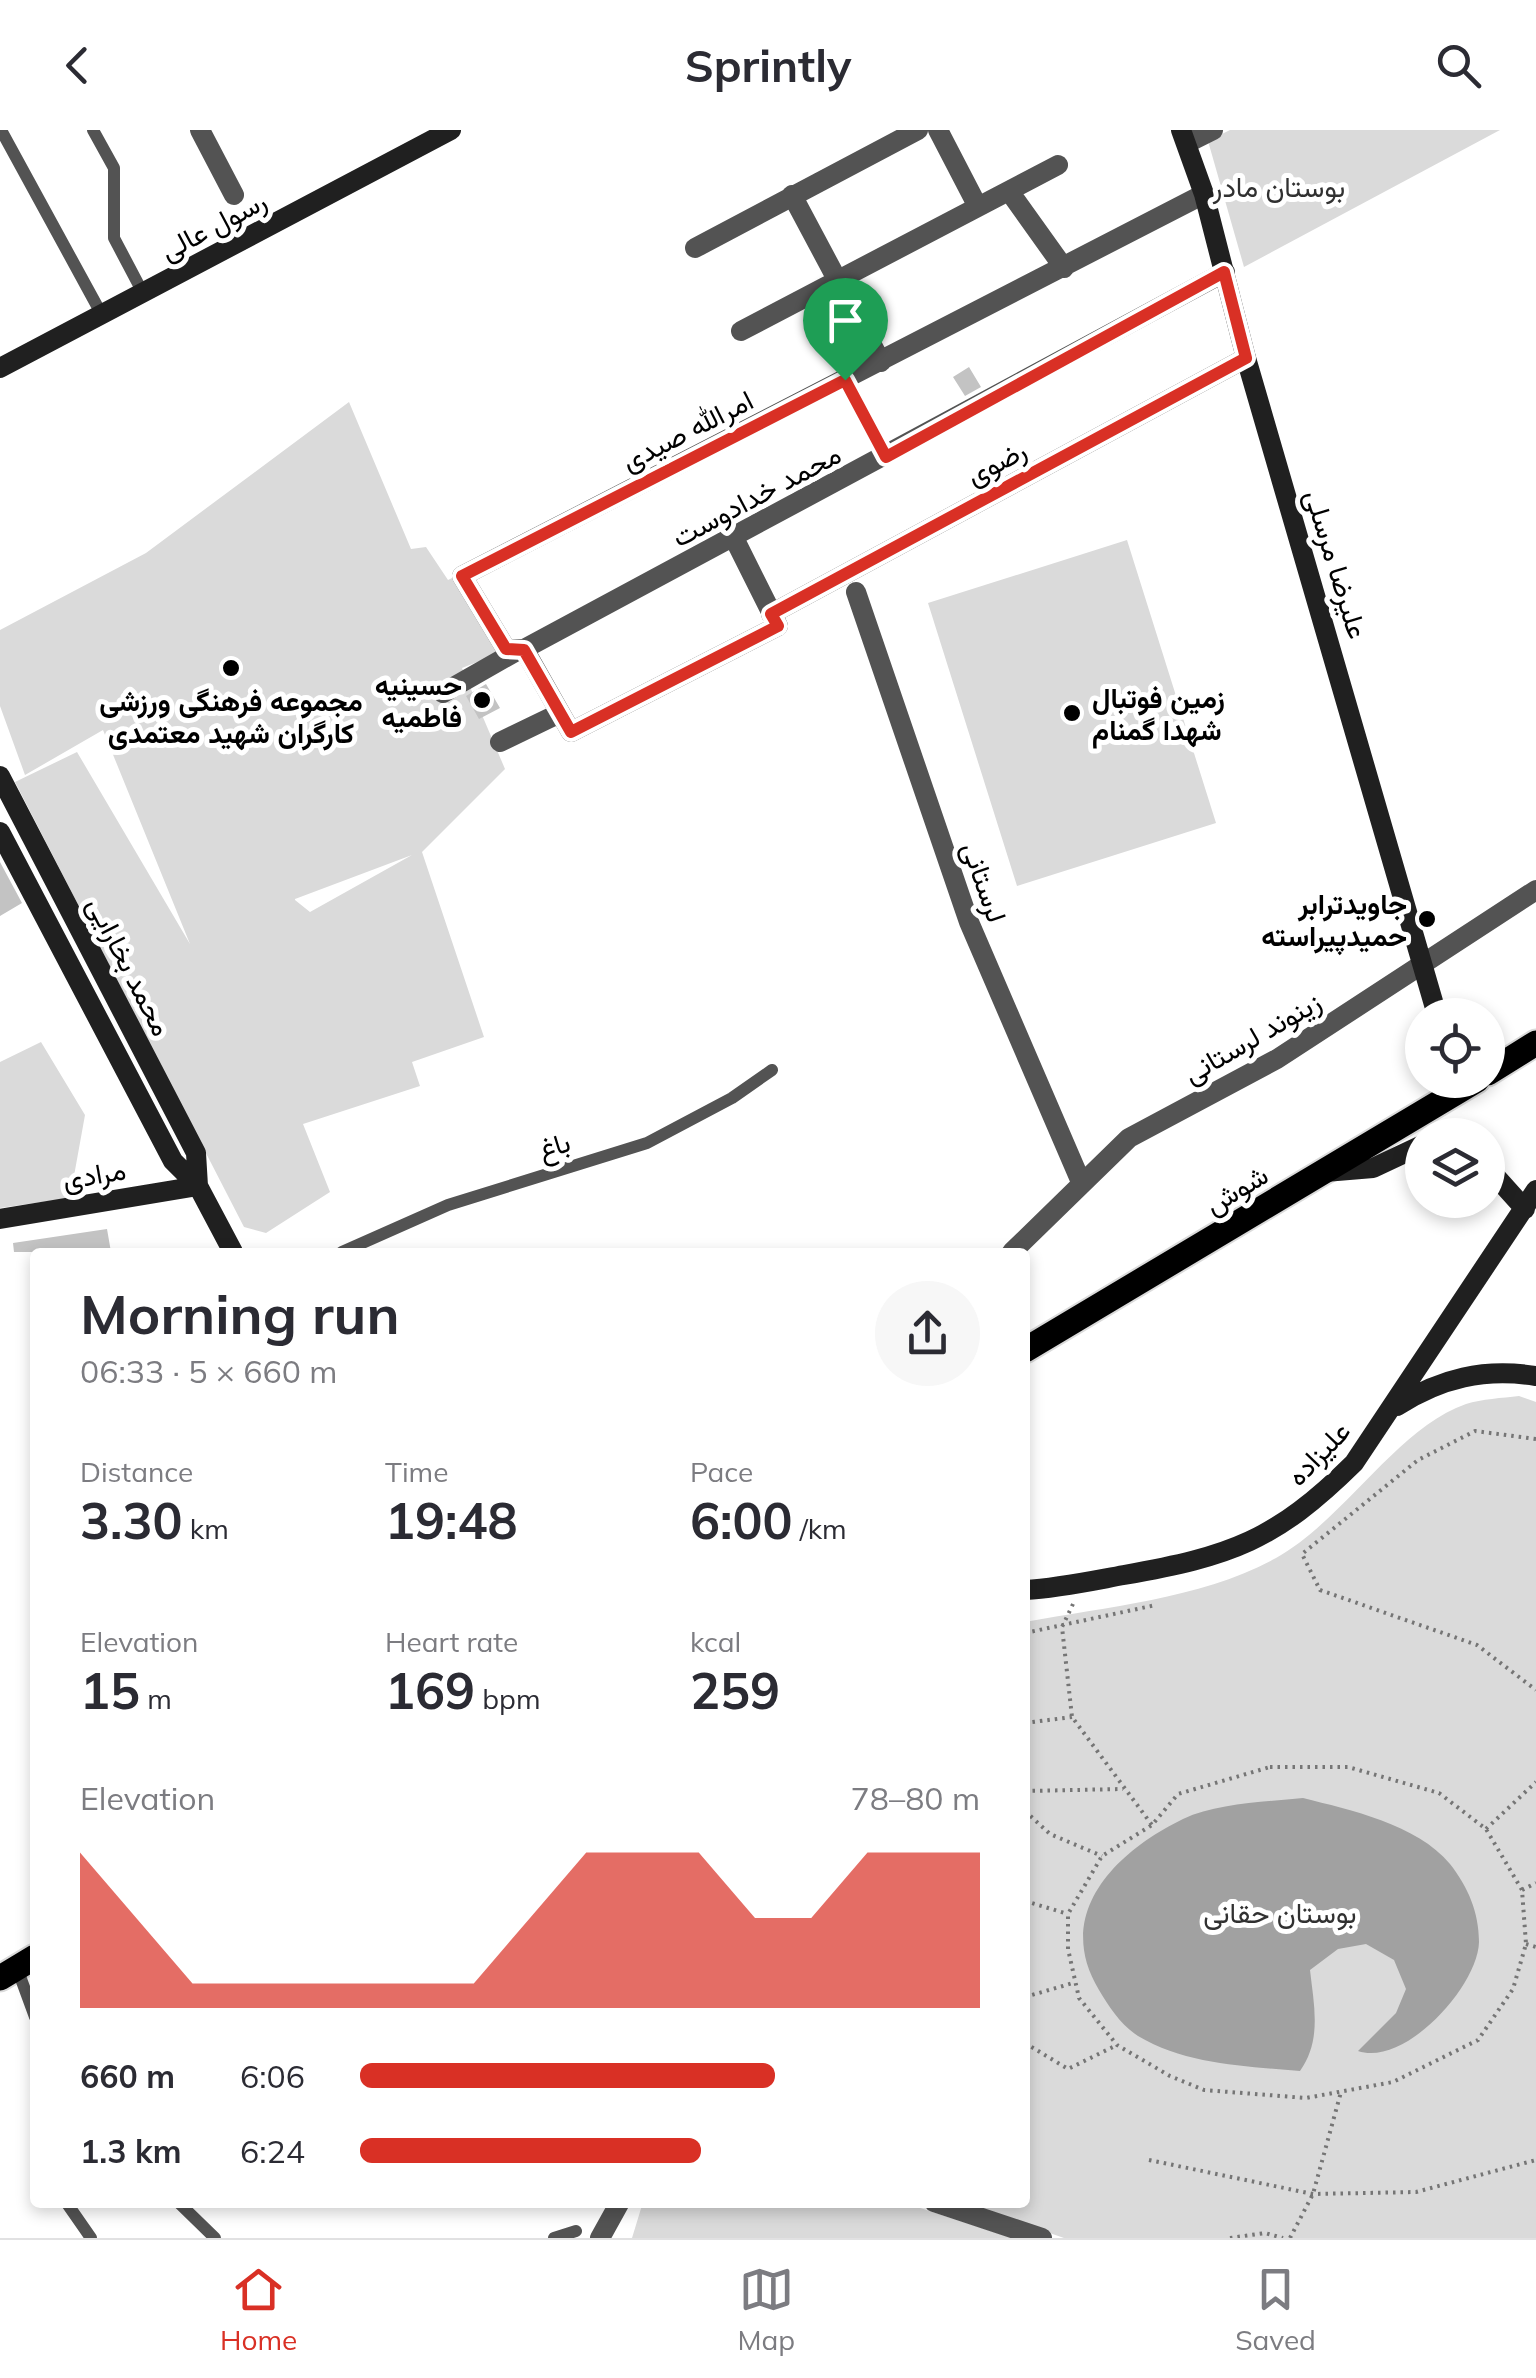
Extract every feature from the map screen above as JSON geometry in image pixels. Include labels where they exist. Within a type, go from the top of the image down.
[{"type":"main road","points":[[1505,1062],[1536,1043]]},
{"type":"main road","name":"شوش","points":[[1030,1347],[1442,1098]]},
{"type":"street","points":[[200,130],[234,195]]},
{"type":"street","name":"رسول عالی","points":[[0,368],[451,130]]},
{"type":"street","points":[[695,248],[918,130]]},
{"type":"street","points":[[938,130],[978,208]]},
{"type":"street","points":[[1184,136],[1213,130]]},
{"type":"street","name":"علیرضا مرسلی","points":[[1184,136],[1204,194],[1246,358],[1432,998]]},
{"type":"street","points":[[741,331],[1058,165]]},
{"type":"street","points":[[1009,191],[1064,268]]},
{"type":"street","name":"امرالله صیدی","points":[[519,651],[506,649],[462,576],[1204,194]]},
{"type":"street","points":[[792,195],[880,362]]},
{"type":"street","name":"محمد خدادوست","points":[[443,693],[1224,272]]},
{"type":"street","name":"رضوی","points":[[771,614],[1246,358]]},
{"type":"street","points":[[500,742],[565,722],[778,626],[734,538]]},
{"type":"street","name":"لرستانی","points":[[856,592],[969,922],[1080,1182]]},
{"type":"street","points":[[519,651],[565,722]]},
{"type":"street","name":"محمد بخارایی","points":[[0,776],[196,1152],[198,1186]]},
{"type":"street","name":"محمد بخارایی","points":[[0,832],[173,1161],[198,1186],[231,1248]]},
{"type":"street","name":"زینوند لرستانی","points":[[1016,1248],[1129,1138],[1277,1059],[1536,890]]},
{"type":"street","points":[[1323,1172],[1373,1168],[1405,1154]]},
{"type":"street","name":"مرادی","points":[[0,1219],[198,1186]]},
{"type":"street","points":[[1505,1186],[1526,1209]]},
{"type":"street","name":"علیزاده","points":[[1030,1589],[1190,1564],[1256,1539],[1324,1492],[1354,1463],[1536,1190]]},
{"type":"street","points":[[1391,1410],[1432,1384],[1456,1378],[1512,1372],[1536,1376]]},
{"type":"street","points":[[600,2238],[617,2208]]},
{"type":"street","points":[[952,2208],[1042,2238]]},
{"type":"lane","points":[[1,130],[102,314]]},
{"type":"lane","points":[[93,130],[114,168],[114,238],[143,293]]},
{"type":"lane","name":"باغ","points":[[351,1248],[448,1205],[647,1143],[732,1098],[772,1070]]},
{"type":"lane","points":[[17,1968],[30,2003]]},
{"type":"lane","points":[[70,2208],[91,2238]]},
{"type":"lane","points":[[184,2208],[215,2238]]},
{"type":"lane","points":[[554,2238],[576,2231]]},
{"type":"path","points":[[845,380],[886,457]]},
{"type":"path","points":[[1536,1439],[1475,1431],[1418,1460],[1302,1554],[1320,1590],[1477,1645],[1536,1690]]},
{"type":"path","points":[[1084,1583],[1062,1627],[1072,1717],[1152,1824]]},
{"type":"path","points":[[1030,1632],[1156,1605]]},
{"type":"path","points":[[1030,1722],[1072,1717]]},
{"type":"path","points":[[1270,1766],[1348,1766],[1439,1793],[1486,1829],[1522,1890],[1526,1944],[1512,1989],[1478,2040],[1393,2082],[1306,2098],[1204,2090],[1170,2076],[1117,2045],[1079,1998],[1068,1949],[1068,1914],[1102,1856],[1152,1824],[1178,1794],[1270,1766]]},
{"type":"path","points":[[1486,1829],[1536,1782]]},
{"type":"path","points":[[1030,1791],[1123,1789]]},
{"type":"path","points":[[1030,1816],[1050,1834],[1102,1856]]},
{"type":"path","points":[[1522,1890],[1536,1883]]},
{"type":"path","points":[[1030,1903],[1068,1914]]},
{"type":"path","points":[[1526,1944],[1536,1947]]},
{"type":"path","points":[[1030,1996],[1075,1982]]},
{"type":"path","points":[[1030,2046],[1068,2069],[1117,2045]]},
{"type":"path","points":[[1230,2238],[1266,2233],[1287,2238],[1313,2194],[1341,2092]]},
{"type":"path","points":[[1149,2160],[1313,2194],[1416,2192],[1536,2160]]},
{"type":"green space","name":"بوستان مادر","points":[[1230,130],[1500,130],[1244,267],[1208,141]]},
{"type":"green space","name":"مجموعه فرهنگی ورزشی کارگران شهید معتمدی","points":[[349,402],[411,549],[426,547],[448,580],[454,577],[500,653],[462,668],[505,769],[422,852],[484,1037],[412,1062],[420,1086],[303,1124],[330,1192],[266,1233],[244,1227],[15,782],[77,752],[190,944],[103,730],[25,775],[0,706],[0,630],[146,553]],"holes":[[[412,855],[310,912],[295,899]]]},
{"type":"green space","name":"زمین فوتبال شهدا گمنام","points":[[1127,540],[1216,823],[1017,886],[928,603]]},
{"type":"green space","points":[[41,1042],[85,1115],[70,1198],[0,1208],[0,1062]]},
{"type":"green space","name":"بوستان حقانی","points":[[1519,1396],[1536,1402],[1536,2238],[1064,2238],[978,2208],[1030,2208],[1030,1621],[1186,1592],[1276,1558],[1325,1521],[1417,1433],[1441,1416],[1472,1402]]},
{"type":"green space","points":[[641,2208],[920,2208],[1012,2238],[632,2238]]},
{"type":"shaded area","points":[[1303,1798],[1401,1829],[1436,1850],[1450,1864],[1471,1900],[1479,1942],[1475,1960],[1453,2000],[1417,2035],[1397,2047],[1377,2053],[1358,2051],[1396,2013],[1406,1989],[1394,1960],[1366,1944],[1338,1949],[1310,1970],[1314,2035],[1300,2071],[1196,2058],[1138,2036],[1111,2009],[1087,1962],[1083,1936],[1087,1911],[1098,1888],[1135,1849],[1183,1819],[1226,1806]]},
{"type":"building","points":[[969,367],[981,387],[965,396],[953,377]]},
{"type":"building","name":"حسینیه فاطمیه","points":[[486,684],[500,708],[479,719],[466,696]]},
{"type":"building","points":[[0,862],[22,903],[0,916]]},
{"type":"building","points":[[107,1229],[110,1248],[30,1248],[30,1252],[14,1252],[13,1243]]},
{"type":"place","name":"مجموعه فرهنگی ورزشی کارگران شهید معتمدی","points":[[231,668]]},
{"type":"place","name":"حسینیه فاطمیه","points":[[482,700]]},
{"type":"place","name":"زمین فوتبال شهدا گمنام","points":[[1072,713]]},
{"type":"place","name":"جاویدترابر حمیدپیراسته","points":[[1427,919]]},
{"type":"route","points":[[1224,272],[1246,358],[771,614],[778,626],[571,732],[524,650],[506,649],[462,576],[845,380],[886,457],[1224,272]]}]
